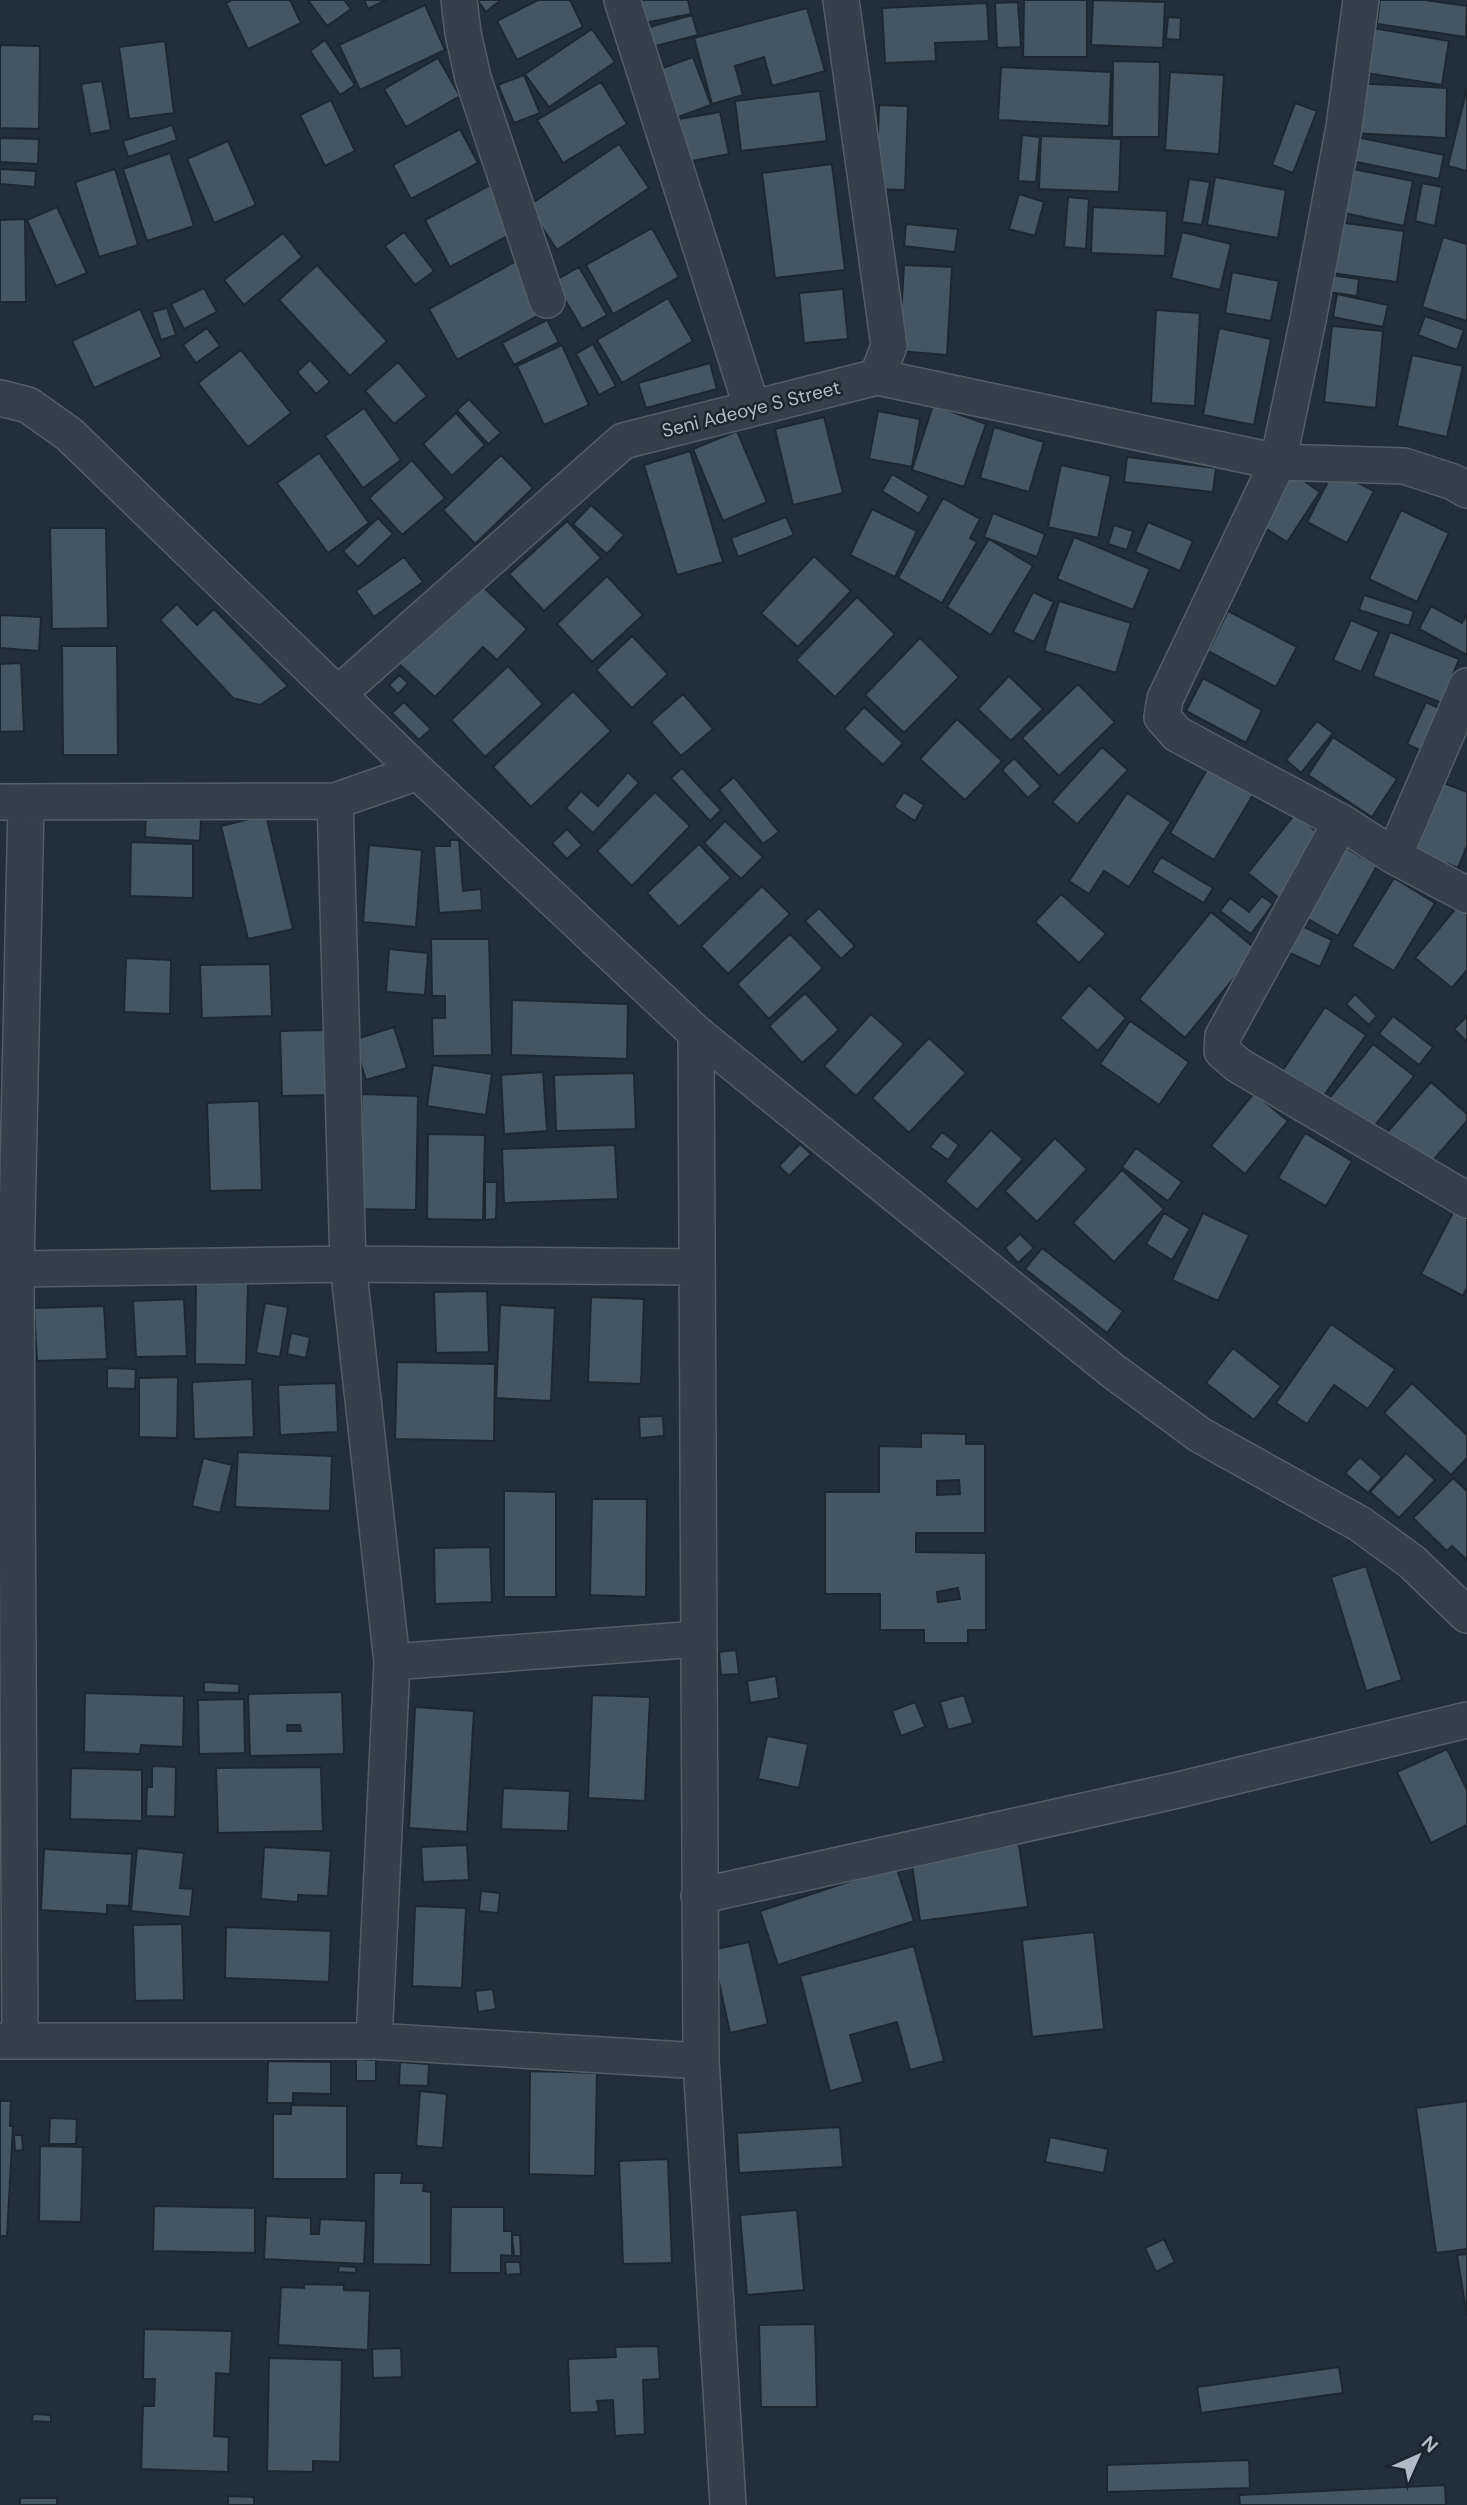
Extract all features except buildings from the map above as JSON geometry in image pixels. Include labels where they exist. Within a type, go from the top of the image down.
[{"type":"street","points":[[459,0],[473,78],[547,300]]},
{"type":"street","points":[[622,0],[752,408]]},
{"type":"street","points":[[841,0],[889,346],[877,377],[1278,462],[1404,466],[1453,482],[1467,490]]},
{"type":"street","points":[[1361,0],[1344,127],[1278,462],[1165,699],[1161,717],[1177,734],[1341,822],[1394,856],[1467,895]]},
{"type":"street","name":"Seni Adeoye S Street","points":[[338,694],[623,441],[877,377]]},
{"type":"street","points":[[0,398],[28,405],[69,434],[418,772],[696,1033],[1113,1371],[1200,1435],[1360,1524],[1412,1562],[1467,1615]]},
{"type":"street","points":[[1394,856],[1467,686]]},
{"type":"street","points":[[418,772],[335,801],[13,802],[16,1269],[10,2041],[374,2041],[701,2061]]},
{"type":"street","points":[[335,801],[348,1264],[392,1662],[374,2041]]},
{"type":"street","points":[[1341,822],[1223,1036],[1222,1051],[1238,1065],[1467,1200]]},
{"type":"street","points":[[696,1033],[701,2061],[728,2505]]},
{"type":"street","points":[[16,1269],[348,1264],[697,1266]]},
{"type":"street","points":[[392,1662],[698,1639]]},
{"type":"street","points":[[699,1896],[1174,1791],[1467,1720]]}]
